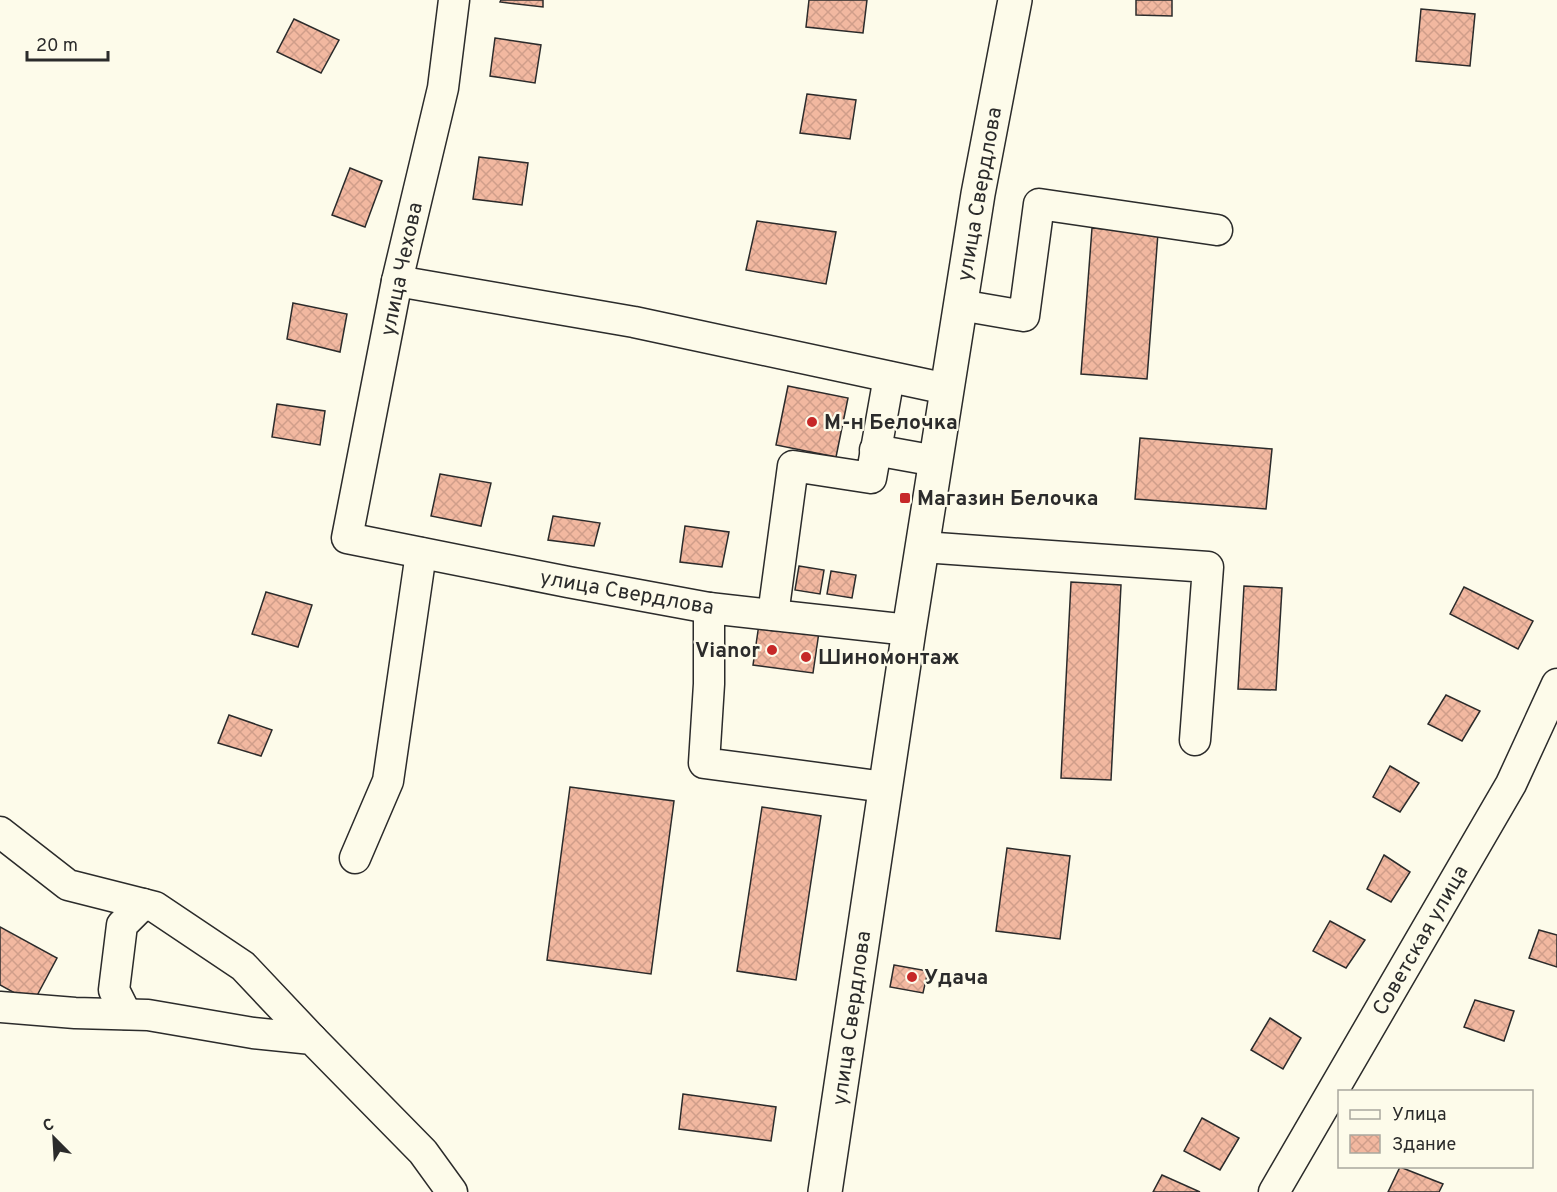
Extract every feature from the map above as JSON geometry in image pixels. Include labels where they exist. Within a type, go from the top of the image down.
[{"type":"main road","name":"улица Свердлова","points":[[825,1192],[960,305],[1014,0]]},
{"type":"street","name":"улица Чехова","points":[[346,538],[397,281],[443,88],[454,0]]},
{"type":"street","points":[[960,305],[1024,316],[1039,204],[1217,230]]},
{"type":"street","points":[[397,281],[634,322],[947,389]]},
{"type":"street","points":[[773,615],[793,466],[871,478],[889,377]]},
{"type":"street","points":[[876,450],[936,461]]},
{"type":"street","name":"улица Свердлова","points":[[346,538],[709,608],[909,630]]},
{"type":"street","points":[[923,547],[1208,567],[1196,740]]},
{"type":"street","points":[[355,858],[388,781],[421,553]]},
{"type":"street","points":[[709,608],[709,684],[704,763],[885,787]]},
{"type":"street","name":"Советская улица","points":[[1274,1192],[1510,784],[1557,684]]},
{"type":"street","points":[[0,832],[68,885],[154,907],[243,966],[423,1152],[452,1192]]},
{"type":"street","points":[[126,1014],[114,990],[122,925],[142,904]]},
{"type":"street","points":[[0,1007],[75,1013],[148,1015],[253,1033],[312,1039]]},
{"type":"building","points":[[501,0],[543,0],[543,7],[500,2]]},
{"type":"building","points":[[809,0],[867,0],[863,33],[806,27]]},
{"type":"building","points":[[1136,0],[1172,0],[1172,16],[1136,15]]},
{"type":"building","points":[[1421,9],[1475,14],[1470,66],[1416,61]]},
{"type":"building","points":[[294,19],[339,40],[321,73],[277,52]]},
{"type":"building","points":[[495,38],[541,45],[535,83],[490,76]]},
{"type":"building","points":[[807,94],[856,100],[850,139],[800,133]]},
{"type":"building","points":[[479,157],[528,163],[522,205],[473,199]]},
{"type":"building","points":[[350,168],[382,181],[365,227],[332,215]]},
{"type":"building","points":[[757,221],[836,232],[826,284],[746,270]]},
{"type":"building","points":[[1092,228],[1158,233],[1147,379],[1081,374]]},
{"type":"building","points":[[293,303],[347,314],[340,352],[287,339]]},
{"type":"building","name":"М-н Белочка","points":[[788,386],[848,398],[836,457],[776,445]]},
{"type":"building","points":[[277,404],[325,411],[320,445],[272,437]]},
{"type":"building","points":[[1140,438],[1272,449],[1266,509],[1135,499]]},
{"type":"building","points":[[440,474],[491,483],[481,526],[431,516]]},
{"type":"building","points":[[553,516],[600,523],[594,546],[548,540]]},
{"type":"building","points":[[685,526],[729,532],[722,567],[680,562]]},
{"type":"building","points":[[799,566],[824,570],[820,594],[795,590]]},
{"type":"building","points":[[831,571],[856,575],[852,598],[827,594]]},
{"type":"building","points":[[1071,582],[1121,585],[1111,780],[1061,778]]},
{"type":"building","points":[[1244,586],[1282,588],[1276,690],[1238,689]]},
{"type":"building","points":[[1464,587],[1533,621],[1518,649],[1450,614]]},
{"type":"building","points":[[266,592],[312,605],[298,647],[252,634]]},
{"type":"building","points":[[759,624],[819,632],[813,673],[753,665]]},
{"type":"building","points":[[1446,695],[1480,711],[1462,741],[1428,724]]},
{"type":"building","points":[[229,715],[272,730],[261,756],[218,743]]},
{"type":"building","points":[[1390,766],[1419,783],[1400,812],[1373,797]]},
{"type":"building","points":[[570,787],[674,801],[651,974],[547,960]]},
{"type":"building","points":[[762,807],[821,816],[796,980],[737,971]]},
{"type":"building","points":[[1007,848],[1070,856],[1060,939],[996,931]]},
{"type":"building","points":[[1384,855],[1410,872],[1391,902],[1367,889]]},
{"type":"building","points":[[1330,921],[1365,940],[1346,968],[1313,951]]},
{"type":"building","points":[[0,927],[57,958],[33,1003],[0,985]]},
{"type":"building","points":[[1539,930],[1557,935],[1557,967],[1529,958]]},
{"type":"building","points":[[894,965],[928,971],[923,993],[890,987]]},
{"type":"building","points":[[1475,1000],[1514,1011],[1504,1041],[1464,1027]]},
{"type":"building","points":[[1270,1018],[1301,1038],[1283,1069],[1251,1050]]},
{"type":"building","points":[[683,1094],[776,1107],[771,1141],[679,1129]]},
{"type":"building","points":[[1202,1118],[1239,1138],[1220,1170],[1184,1151]]},
{"type":"building","points":[[1400,1168],[1443,1184],[1439,1192],[1388,1192]]},
{"type":"building","points":[[1162,1175],[1200,1192],[1153,1192]]},
{"type":"place","name":"М-н Белочка","points":[[812,422]]},
{"type":"place","name":"Магазин Белочка","points":[[905,498]]},
{"type":"place","name":"Vianor","points":[[772,650]]},
{"type":"place","name":"Шиномонтаж","points":[[806,657]]},
{"type":"place","name":"Удача","points":[[912,977]]}]
